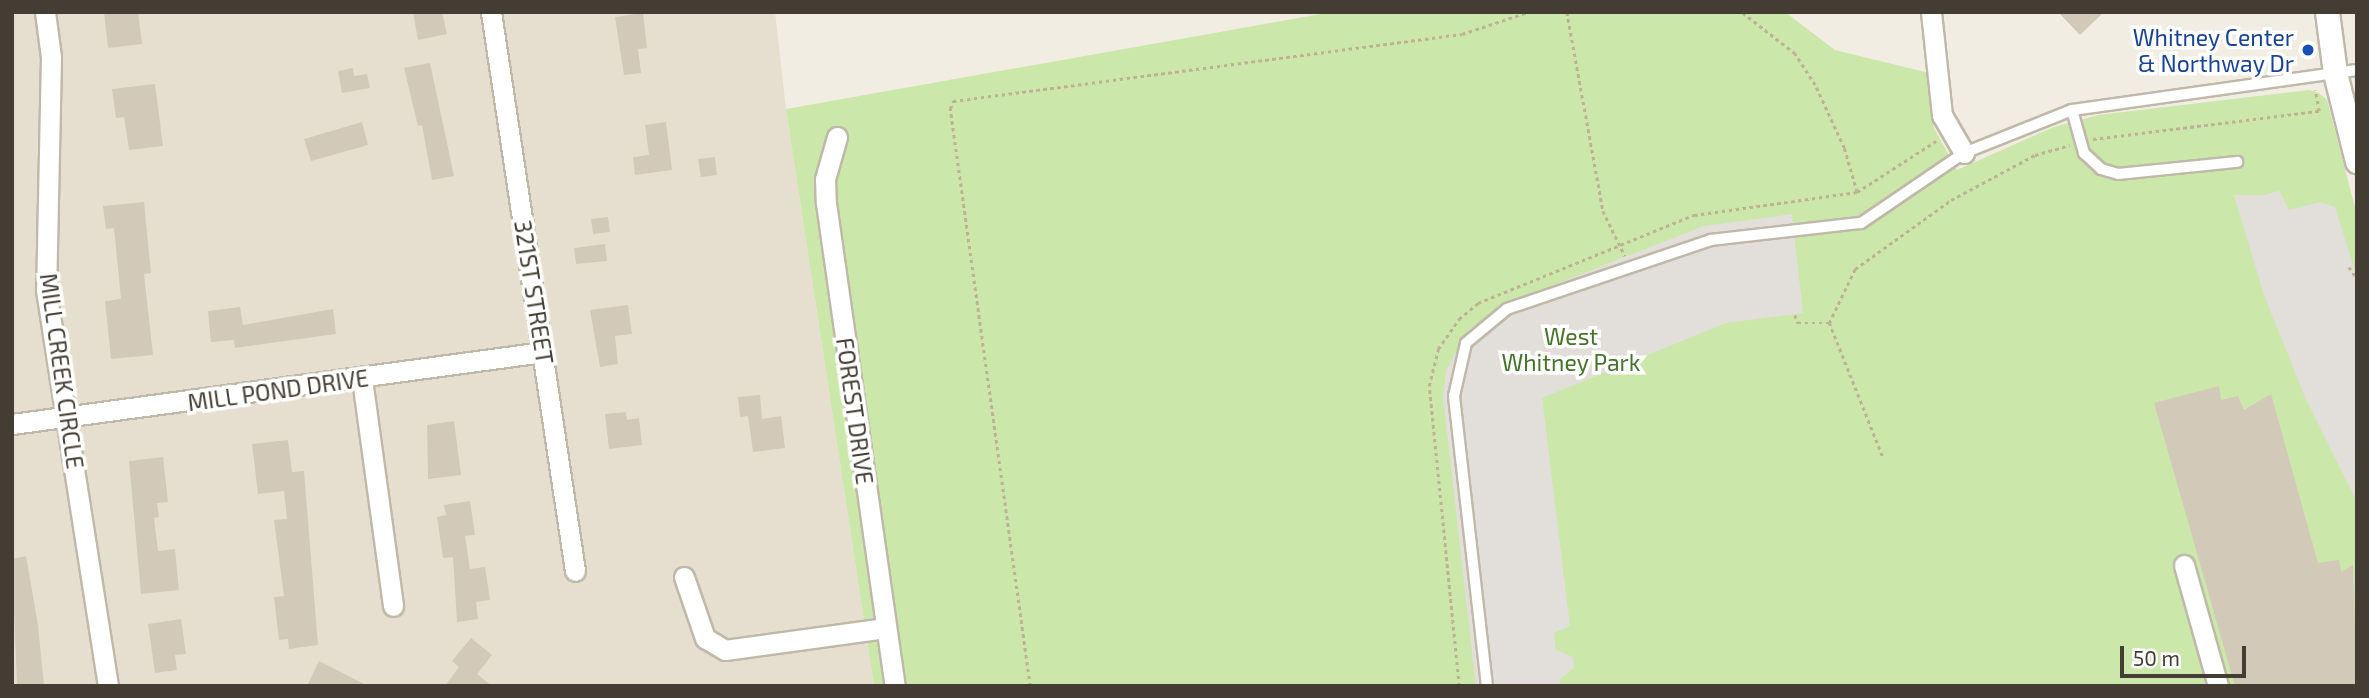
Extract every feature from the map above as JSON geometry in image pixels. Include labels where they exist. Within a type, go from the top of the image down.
[{"type":"street","name":"MILL CREEK CIRCLE","points":[[45,12],[51,57],[46,290],[108,686]]},
{"type":"street","name":"321ST STREET","points":[[491,12],[575,571]]},
{"type":"street","points":[[1931,12],[1942,115],[1964,153]]},
{"type":"street","points":[[2327,12],[2346,71],[2357,161]]},
{"type":"street","name":"FOREST DRIVE","points":[[837,137],[825,179],[826,203],[895,686]]},
{"type":"street","name":"MILL POND DRIVE","points":[[12,424],[362,379],[543,352]]},
{"type":"street","points":[[362,379],[393,606]]},
{"type":"street","points":[[2184,565],[2218,686]]},
{"type":"street","points":[[684,577],[705,638],[725,650],[886,628]]},
{"type":"lane","points":[[1488,686],[1454,396],[1466,344],[1507,309],[1711,240],[1861,223],[1964,153],[2072,110],[2346,71]]},
{"type":"lane","points":[[2072,110],[2081,142],[2091,163],[2118,174],[2237,162]]},
{"type":"path","points":[[1030,686],[950,109],[953,102],[1462,34],[1528,12]]},
{"type":"path","points":[[1567,12],[1602,211],[1625,256]]},
{"type":"path","points":[[1741,12],[1795,54],[1815,85],[1844,148],[1857,192]]},
{"type":"path","points":[[1882,456],[1829,323],[1856,269],[1870,256],[1951,200],[2035,155],[2081,142],[2319,111],[2315,90]]},
{"type":"path","points":[[1459,686],[1430,429],[1429,386],[1438,349],[1459,319],[1478,303],[1694,215],[1857,192],[1939,139]]},
{"type":"path","points":[[2348,267],[2357,279]]},
{"type":"path","points":[[1795,315],[1798,323],[1829,323]]},
{"type":"shaded area","points":[[12,12],[775,12],[786,109],[874,686],[12,686]]},
{"type":"shaded area","points":[[2279,190],[2289,210],[2320,202],[2335,207],[2357,278],[2357,502],[2305,397],[2264,295],[2234,195],[2266,195]]},
{"type":"shaded area","points":[[1792,214],[1803,313],[1726,323],[1542,398],[1570,626],[1554,633],[1556,650],[1573,657],[1574,668],[1560,679],[1560,686],[1476,686],[1443,397],[1446,370],[1469,329],[1510,302],[1704,226]]},
{"type":"green space","name":"West Whitney Park","points":[[1332,12],[1785,12],[1835,50],[1929,73],[1934,128],[1957,170],[2054,127],[2098,115],[2309,90],[2319,93],[2327,100],[2357,215],[2357,686],[874,686],[786,109]]},
{"type":"building","points":[[104,12],[138,12],[142,44],[108,48]]},
{"type":"building","points":[[413,12],[442,12],[447,34],[418,40]]},
{"type":"building","points":[[2058,12],[2104,12],[2080,35]]},
{"type":"building","points":[[643,13],[647,48],[638,49],[641,73],[624,75],[615,17]]},
{"type":"building","points":[[430,63],[454,176],[432,180],[422,125],[418,126],[404,68]]},
{"type":"building","points":[[353,68],[354,76],[367,74],[370,88],[342,93],[338,71]]},
{"type":"building","points":[[155,84],[163,146],[129,150],[124,117],[116,118],[112,89]]},
{"type":"building","points":[[362,122],[368,145],[311,161],[304,139]]},
{"type":"building","points":[[666,122],[672,170],[635,175],[633,157],[649,155],[645,125]]},
{"type":"building","points":[[715,157],[717,175],[701,177],[698,159]]},
{"type":"building","points":[[144,202],[151,273],[144,274],[153,355],[111,359],[105,301],[121,299],[114,228],[106,229],[103,206]]},
{"type":"building","points":[[608,217],[610,232],[593,234],[591,219]]},
{"type":"building","points":[[605,244],[607,261],[576,264],[574,248]]},
{"type":"building","points":[[628,305],[632,334],[615,336],[618,364],[600,367],[590,310]]},
{"type":"building","points":[[240,307],[243,325],[333,309],[336,334],[235,348],[234,340],[211,342],[208,311]]},
{"type":"building","points":[[2219,386],[2221,400],[2238,396],[2244,410],[2271,394],[2318,563],[2339,560],[2341,572],[2353,565],[2357,686],[2235,686],[2154,403]]},
{"type":"building","points":[[760,395],[762,419],[781,416],[785,448],[753,452],[748,416],[740,417],[738,397]]},
{"type":"building","points":[[626,412],[627,420],[639,418],[642,445],[609,449],[605,414]]},
{"type":"building","points":[[454,421],[461,475],[428,479],[427,425]]},
{"type":"building","points":[[288,440],[292,472],[304,471],[318,645],[289,649],[288,639],[279,640],[274,597],[284,596],[274,520],[287,519],[284,491],[258,494],[252,444]]},
{"type":"building","points":[[163,457],[168,502],[157,503],[159,517],[154,518],[158,551],[175,549],[179,590],[141,594],[129,461]]},
{"type":"building","points":[[470,501],[475,535],[465,536],[470,569],[485,567],[490,600],[476,602],[478,619],[457,622],[453,557],[443,558],[437,517],[446,515],[444,505]]},
{"type":"building","points":[[26,556],[38,625],[44,686],[17,686],[12,559]]},
{"type":"building","points":[[181,619],[186,654],[175,655],[177,670],[155,673],[148,624]]},
{"type":"building","points":[[471,638],[492,655],[477,674],[492,686],[445,686],[459,667],[452,661]]},
{"type":"building","points":[[319,661],[368,686],[307,686]]},
{"type":"place","name":"Whitney Center & Northway Dr","points":[[2308,50]]}]
